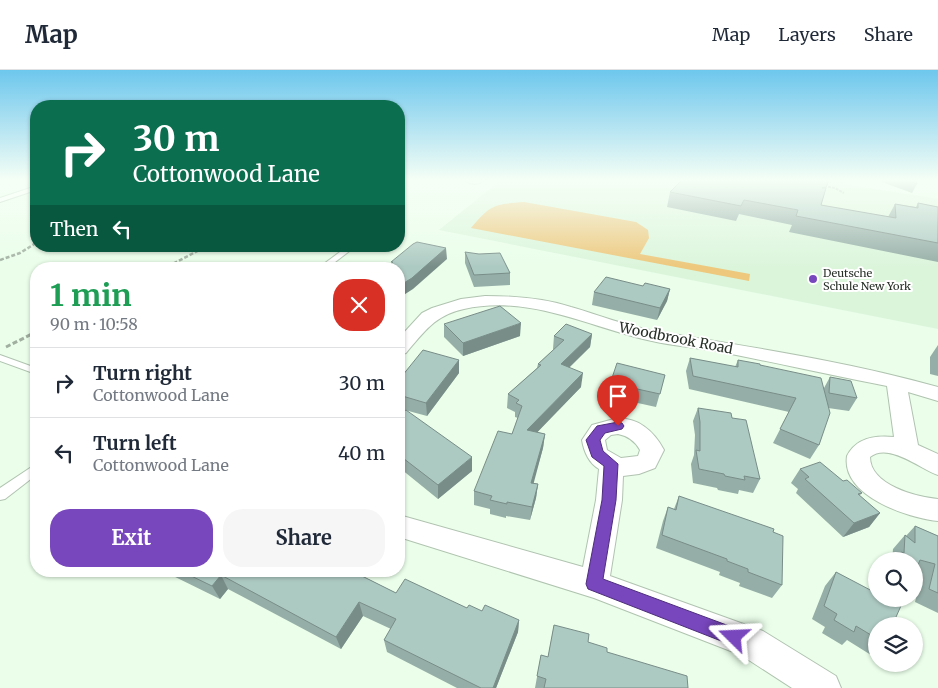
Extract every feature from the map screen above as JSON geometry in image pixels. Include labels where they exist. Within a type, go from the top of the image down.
[{"type":"street","name":"Woodbrook Road","points":[[405,343],[428,318],[438,312],[461,304],[515,301],[564,310],[603,323],[653,336],[714,345],[896,382],[938,394]]},
{"type":"street","points":[[896,382],[907,450]]},
{"type":"street","points":[[938,466],[923,456],[907,450],[878,445],[868,447],[861,452],[858,460],[860,469],[868,479],[894,499],[911,506],[938,510]]},
{"type":"street","points":[[594,584],[609,500],[612,464]]},
{"type":"street","points":[[405,528],[594,584],[751,644],[824,688]]},
{"type":"lane","points":[[330,262],[344,252]]},
{"type":"lane","points":[[0,358],[30,369]]},
{"type":"lane","points":[[0,495],[30,473]]},
{"type":"path","points":[[0,260],[20,253],[30,247]]},
{"type":"path","points":[[176,262],[195,252]]},
{"type":"path","points":[[0,350],[30,335]]},
{"type":"shaded area","name":"Deutsche Schule New York","points":[[465,209],[938,209],[938,329],[439,230]]},
{"type":"shaded area","points":[[562,209],[636,222],[648,230],[649,238],[640,254],[750,274],[749,281],[471,228],[488,210]]},
{"type":"building","points":[[792,209],[843,209],[896,218],[895,209],[938,209],[938,243],[796,216],[798,210]]},
{"type":"building","points":[[417,242],[446,248],[405,282],[405,262],[391,262]]},
{"type":"building","points":[[465,252],[479,254],[500,253],[510,273],[474,275]]},
{"type":"building","points":[[606,277],[643,286],[645,283],[670,289],[660,308],[594,292]]},
{"type":"building","points":[[500,306],[521,323],[463,343],[444,324]]},
{"type":"building","points":[[566,324],[592,334],[561,364],[583,373],[527,430],[545,434],[531,483],[538,484],[532,507],[490,500],[492,496],[474,491],[498,431],[512,434],[522,406],[516,403],[519,400],[508,394],[541,365],[538,364],[564,340],[554,336]]},
{"type":"building","points":[[423,350],[459,360],[426,403],[405,397],[405,372]]},
{"type":"building","points":[[690,358],[738,367],[738,360],[821,378],[830,413],[819,445],[780,429],[796,398],[693,376]]},
{"type":"building","points":[[617,363],[665,375],[660,394],[619,385],[619,383],[611,381]]},
{"type":"building","points":[[830,377],[851,381],[857,398],[829,393]]},
{"type":"building","points":[[698,408],[731,413],[732,418],[746,420],[760,479],[744,476],[745,480],[699,469],[696,450],[700,451]]},
{"type":"building","points":[[405,411],[472,457],[438,485],[405,460]]},
{"type":"building","points":[[820,462],[843,481],[847,480],[862,493],[858,494],[880,513],[854,523],[805,479],[809,477],[800,469]]},
{"type":"building","points":[[679,496],[774,529],[773,532],[783,536],[782,585],[748,572],[748,569],[727,561],[727,559],[662,535],[668,507],[676,510]]},
{"type":"building","points":[[915,526],[938,536],[938,593],[929,589],[935,564],[923,561],[923,552],[904,552],[905,535],[915,543]]},
{"type":"building","points":[[836,572],[868,589],[868,607],[900,607],[896,617],[868,617],[868,633],[856,626],[854,632],[834,620],[837,614],[824,606]]},
{"type":"building","points":[[193,577],[219,577],[212,586]]},
{"type":"building","points":[[225,577],[364,577],[396,593],[405,579],[467,608],[469,605],[482,611],[485,605],[519,620],[493,688],[481,688],[384,640],[396,619],[359,602],[336,637]]},
{"type":"building","points":[[554,625],[589,634],[588,642],[607,648],[607,652],[687,676],[688,688],[544,688],[546,679],[537,676],[541,655],[548,657]]},
{"type":"place","name":"Deutsche Schule New York","points":[[813,279]]},
{"type":"route","points":[[618,426],[601,429],[593,440],[593,446],[597,453],[603,460],[612,464],[609,500],[594,584],[734,637]]}]
